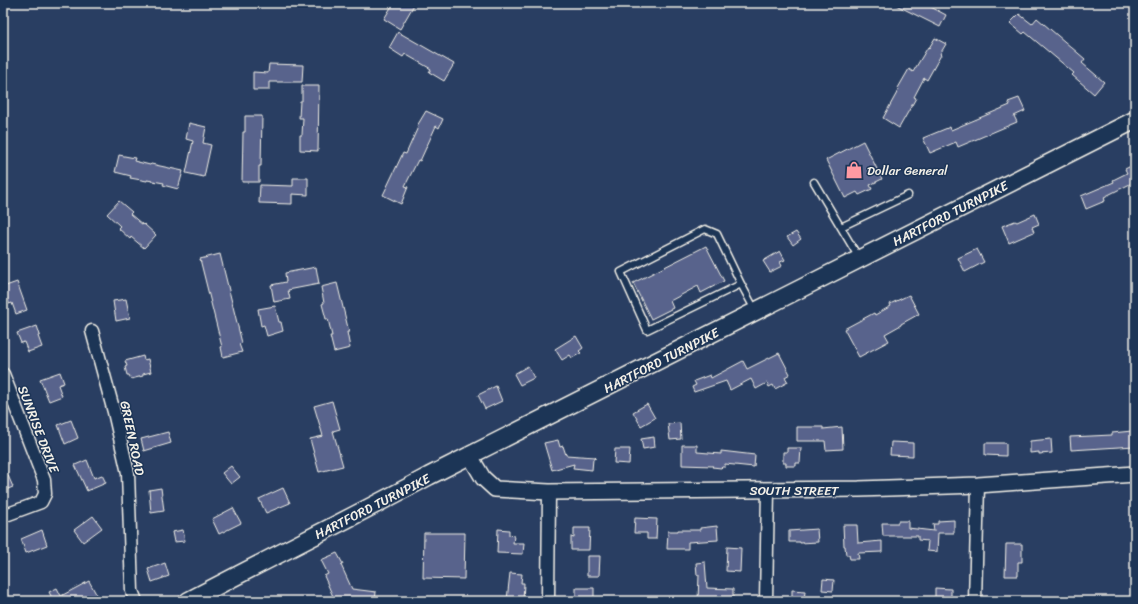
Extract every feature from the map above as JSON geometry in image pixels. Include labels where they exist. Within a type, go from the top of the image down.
[{"type":"main road","name":"HARTFORD TURNPIKE","points":[[188,601],[470,456],[1135,120]]},
{"type":"street","name":"GREEN ROAD","points":[[92,331],[114,412],[128,473],[132,591],[136,601]]},
{"type":"street","name":"SUNRISE DRIVE","points":[[3,374],[44,480],[45,494],[41,502],[3,516]]},
{"type":"street","name":"SOUTH STREET","points":[[470,456],[483,478],[495,489],[549,492],[859,489],[978,484],[1135,474]]},
{"type":"street","points":[[975,601],[978,484]]},
{"type":"street","points":[[766,601],[768,490]]},
{"type":"street","points":[[548,601],[549,492]]},
{"type":"lane","points":[[814,182],[860,259]]},
{"type":"lane","points":[[841,227],[908,195]]},
{"type":"lane","points":[[741,284],[647,330],[621,272],[705,229],[717,234],[756,312]]},
{"type":"building","points":[[398,3],[415,3],[400,29],[384,19],[393,4],[396,6]]},
{"type":"building","points":[[892,3],[931,3],[929,6],[946,15],[940,27]]},
{"type":"building","points":[[1019,14],[1032,24],[1037,18],[1085,59],[1082,63],[1104,82],[1094,94],[1072,75],[1074,73],[1025,32],[1023,34],[1010,23]]},
{"type":"building","points":[[398,32],[454,64],[444,81],[429,72],[431,69],[405,54],[403,57],[389,48]]},
{"type":"building","points":[[935,38],[946,44],[927,80],[924,78],[914,97],[916,98],[899,128],[883,118],[909,69],[913,72]]},
{"type":"building","points":[[269,64],[303,65],[302,82],[269,82],[269,90],[253,90],[253,72],[268,73]]},
{"type":"building","points":[[302,86],[319,86],[318,151],[300,150],[300,135],[302,135],[303,118],[299,118],[300,101],[302,101]]},
{"type":"building","points":[[1019,98],[1025,111],[1014,116],[1017,122],[958,147],[956,142],[930,153],[923,138],[950,127],[951,130],[1010,105],[1008,102]]},
{"type":"building","points":[[426,111],[443,119],[439,128],[436,126],[420,161],[418,160],[405,186],[408,187],[401,204],[383,195],[403,153],[406,154],[418,127],[417,126]]},
{"type":"building","points":[[245,116],[262,116],[261,166],[259,166],[259,182],[242,182],[243,132],[245,132]]},
{"type":"building","points":[[189,123],[206,127],[203,143],[211,145],[204,177],[186,173],[193,141],[186,139]]},
{"type":"building","name":"Dollar General","points":[[863,141],[882,179],[870,185],[872,189],[859,195],[857,192],[845,198],[826,160]]},
{"type":"building","points":[[119,155],[135,158],[134,161],[150,165],[183,171],[178,189],[163,185],[164,183],[130,178],[131,176],[115,172]]},
{"type":"building","points":[[1135,164],[1135,190],[1132,183],[1104,197],[1105,201],[1086,209],[1081,196],[1114,182],[1113,180],[1127,173],[1125,169]]},
{"type":"building","points":[[293,178],[308,178],[308,195],[292,194],[292,204],[259,203],[260,185],[293,186]]},
{"type":"building","points":[[119,201],[132,212],[130,214],[156,235],[144,248],[131,237],[130,239],[118,228],[120,226],[107,214]]},
{"type":"building","points":[[1035,214],[1039,224],[1032,227],[1034,232],[1009,243],[1002,226],[1015,221],[1017,222]]},
{"type":"building","points":[[796,232],[801,239],[793,245],[787,237]]},
{"type":"building","points":[[706,246],[724,281],[701,293],[698,286],[670,301],[673,308],[651,319],[633,283]]},
{"type":"building","points":[[977,249],[984,262],[965,272],[958,258]]},
{"type":"building","points":[[780,251],[785,260],[780,262],[782,266],[770,272],[763,261]]},
{"type":"building","points":[[220,254],[242,343],[239,344],[242,352],[223,357],[222,347],[200,259]]},
{"type":"building","points":[[316,267],[319,284],[288,290],[290,299],[274,302],[271,285],[286,282],[285,273]]},
{"type":"building","points":[[17,282],[27,310],[16,314],[12,303],[9,304],[3,287]]},
{"type":"building","points":[[337,283],[349,332],[347,332],[350,348],[334,352],[328,319],[326,319],[322,304],[324,303],[321,287]]},
{"type":"building","points":[[909,295],[919,314],[885,334],[889,341],[859,357],[844,329],[874,313],[875,315],[891,306],[890,304]]},
{"type":"building","points":[[126,299],[130,318],[116,321],[113,301]]},
{"type":"building","points":[[275,306],[283,331],[267,336],[264,325],[261,326],[258,309]]},
{"type":"building","points":[[37,326],[40,335],[38,336],[42,347],[28,352],[24,342],[21,343],[17,333]]},
{"type":"building","points":[[576,336],[583,348],[579,351],[581,353],[572,358],[570,355],[562,360],[555,349]]},
{"type":"building","points":[[779,353],[790,374],[785,377],[788,382],[775,389],[773,385],[769,387],[767,383],[756,389],[751,379],[730,390],[726,381],[694,392],[692,387],[696,385],[694,381],[710,375],[711,378],[743,361],[747,369]]},
{"type":"building","points":[[143,356],[144,360],[148,359],[151,372],[131,379],[129,375],[127,375],[125,367],[127,366],[125,361]]},
{"type":"building","points":[[528,366],[534,378],[520,385],[514,374]]},
{"type":"building","points":[[60,372],[64,383],[58,385],[62,396],[49,401],[40,379]]},
{"type":"building","points":[[496,386],[502,401],[485,409],[478,395]]},
{"type":"building","points":[[332,401],[340,429],[333,431],[343,466],[319,472],[310,439],[323,436],[314,406]]},
{"type":"building","points":[[647,404],[655,418],[641,426],[633,412]]},
{"type":"building","points":[[71,420],[78,438],[65,444],[58,425]]},
{"type":"building","points":[[680,423],[681,439],[670,440],[668,424]]},
{"type":"building","points":[[797,427],[823,427],[823,429],[842,427],[843,449],[826,450],[825,441],[797,441]]},
{"type":"building","points":[[1132,431],[1132,434],[1135,434],[1135,446],[1071,450],[1070,437],[1112,435],[1112,433]]},
{"type":"building","points":[[168,432],[171,443],[144,451],[141,439]]},
{"type":"building","points":[[654,437],[655,447],[643,449],[641,439]]},
{"type":"building","points":[[1051,439],[1052,453],[1030,453],[1030,441]]},
{"type":"building","points":[[558,440],[560,447],[563,446],[566,455],[595,457],[596,458],[593,459],[592,470],[573,468],[574,464],[552,470],[544,443]]},
{"type":"building","points":[[891,442],[913,443],[913,456],[890,455]]},
{"type":"building","points":[[985,443],[1006,443],[1006,456],[985,455]]},
{"type":"building","points":[[682,445],[697,445],[697,452],[721,454],[721,451],[755,455],[754,467],[725,464],[725,467],[721,468],[712,467],[713,466],[682,465]]},
{"type":"building","points":[[787,448],[801,448],[800,463],[796,463],[796,466],[786,466],[786,463],[783,463],[783,452],[787,452]]},
{"type":"building","points":[[615,449],[630,449],[629,464],[614,463]]},
{"type":"building","points":[[87,460],[94,478],[102,475],[106,483],[87,491],[75,465]]},
{"type":"building","points":[[3,464],[13,487],[3,491]]},
{"type":"building","points":[[231,466],[240,477],[231,484],[222,473]]},
{"type":"building","points":[[161,488],[164,511],[151,513],[149,490]]},
{"type":"building","points":[[283,488],[290,503],[266,513],[259,499]]},
{"type":"building","points":[[233,508],[241,523],[219,534],[212,519]]},
{"type":"building","points":[[93,516],[102,528],[83,542],[74,530]]},
{"type":"building","points":[[635,518],[657,519],[656,539],[647,539],[647,533],[634,533]]},
{"type":"building","points":[[954,520],[954,533],[938,533],[937,552],[927,551],[928,541],[918,540],[918,536],[883,536],[882,523],[898,523],[898,521],[908,521],[908,528],[934,531],[933,524],[938,524],[938,521]]},
{"type":"building","points":[[843,525],[857,525],[858,543],[882,541],[882,552],[858,553],[859,559],[850,559],[849,555],[846,555],[844,546]]},
{"type":"building","points":[[717,526],[718,540],[688,542],[688,549],[667,549],[668,531],[700,530],[700,528]]},
{"type":"building","points":[[574,528],[590,528],[589,550],[571,550],[571,537],[574,538]]},
{"type":"building","points":[[498,529],[509,530],[509,535],[514,536],[513,543],[524,543],[523,554],[497,553]]},
{"type":"building","points":[[817,529],[818,542],[789,542],[789,531]]},
{"type":"building","points":[[42,530],[47,545],[26,553],[21,539]]},
{"type":"building","points":[[183,530],[185,541],[174,542],[172,532]]},
{"type":"building","points":[[424,533],[465,533],[464,579],[423,578]]},
{"type":"building","points":[[1006,544],[1022,544],[1022,562],[1018,562],[1018,576],[1005,576]]},
{"type":"building","points":[[727,547],[741,548],[740,572],[726,571]]},
{"type":"building","points":[[337,553],[343,564],[341,565],[352,589],[376,592],[375,601],[335,601],[324,576],[328,574],[321,560]]},
{"type":"building","points":[[587,556],[600,556],[599,576],[587,576]]},
{"type":"building","points":[[705,562],[707,588],[733,589],[733,601],[698,601],[699,575],[697,575],[696,563]]},
{"type":"building","points":[[165,563],[169,576],[152,582],[148,569]]},
{"type":"building","points":[[510,573],[522,574],[521,583],[524,583],[523,601],[507,600]]},
{"type":"building","points":[[823,579],[834,580],[833,591],[822,590]]},
{"type":"building","points":[[89,581],[100,601],[50,601],[53,600],[49,592],[57,588],[61,596]]},
{"type":"building","points":[[576,588],[594,588],[594,601],[577,601]]},
{"type":"building","points":[[935,588],[951,589],[951,601],[935,601]]},
{"type":"building","points":[[792,590],[805,591],[804,601],[792,601]]},
{"type":"place","name":"Dollar General","points":[[854,170]]}]
